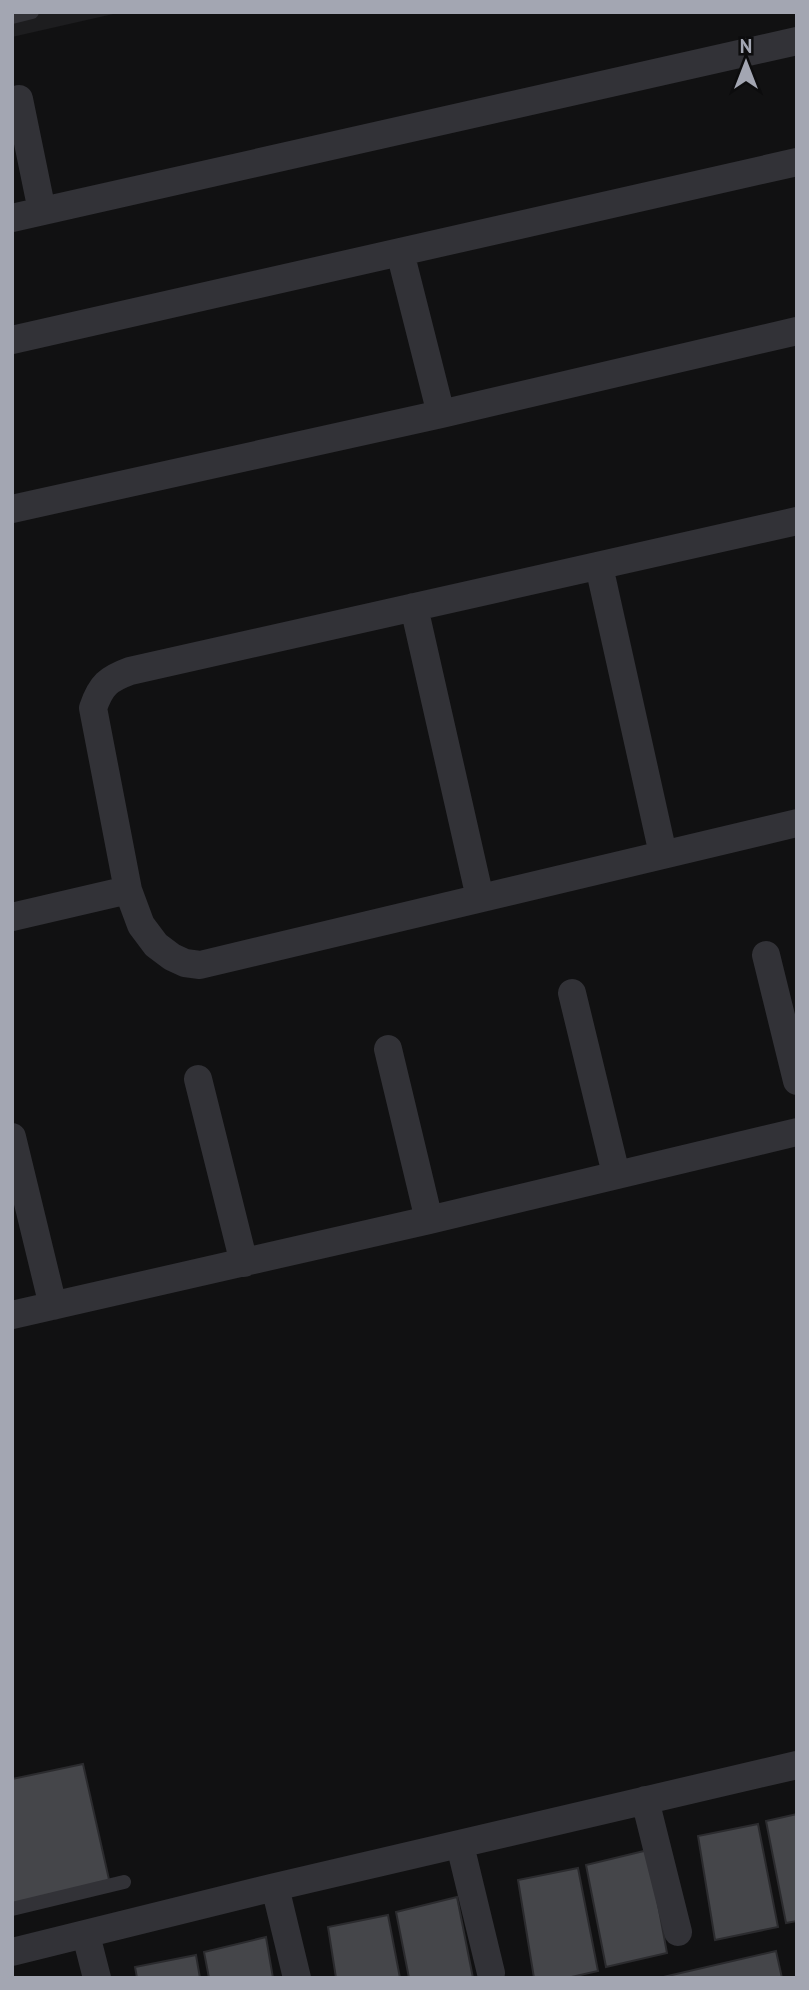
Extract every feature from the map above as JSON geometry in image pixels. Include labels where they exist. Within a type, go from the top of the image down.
[{"type":"street","points":[[12,218],[797,41]]},
{"type":"street","points":[[19,99],[43,211]]},
{"type":"street","points":[[12,340],[797,162]]},
{"type":"street","points":[[400,252],[441,414]]},
{"type":"street","points":[[12,509],[441,414],[797,331]]},
{"type":"street","points":[[796,527],[599,566],[130,670],[112,678],[99,691],[93,708],[128,890],[141,925],[156,944],[185,964],[200,965],[797,823]]},
{"type":"street","points":[[599,566],[663,854]]},
{"type":"street","points":[[414,607],[480,898]]},
{"type":"street","points":[[12,917],[128,890]]},
{"type":"street","points":[[766,955],[797,1081]]},
{"type":"street","points":[[572,993],[616,1174]]},
{"type":"street","points":[[388,1049],[429,1220]]},
{"type":"street","points":[[198,1079],[244,1263]]},
{"type":"street","points":[[12,1315],[429,1220],[797,1132]]},
{"type":"street","points":[[12,1137],[53,1306]]},
{"type":"street","points":[[12,1952],[275,1886],[797,1765]]},
{"type":"street","points":[[645,1800],[678,1932]]},
{"type":"street","points":[[460,1845],[491,1973]]},
{"type":"street","points":[[275,1886],[297,1978]]},
{"type":"street","points":[[86,1934],[97,1978]]},
{"type":"lane","points":[[12,17],[32,12]]},
{"type":"lane","points":[[12,1909],[124,1882]]},
{"type":"shaded area","points":[[12,12],[122,12],[12,37]]},
{"type":"building","points":[[83,1764],[110,1884],[12,1906],[12,1779]]},
{"type":"building","points":[[797,1814],[797,1921],[786,1923],[766,1821]]},
{"type":"building","points":[[758,1824],[778,1927],[715,1940],[698,1836]]},
{"type":"building","points":[[648,1850],[667,1953],[606,1967],[586,1865]]},
{"type":"building","points":[[578,1868],[598,1971],[567,1978],[534,1978],[518,1880]]},
{"type":"building","points":[[457,1897],[473,1978],[409,1978],[396,1912]]},
{"type":"building","points":[[388,1915],[400,1978],[336,1978],[328,1927]]},
{"type":"building","points":[[266,1937],[273,1978],[209,1978],[204,1952]]},
{"type":"building","points":[[776,1951],[782,1978],[659,1978]]},
{"type":"building","points":[[196,1955],[200,1978],[137,1978],[135,1967]]}]
